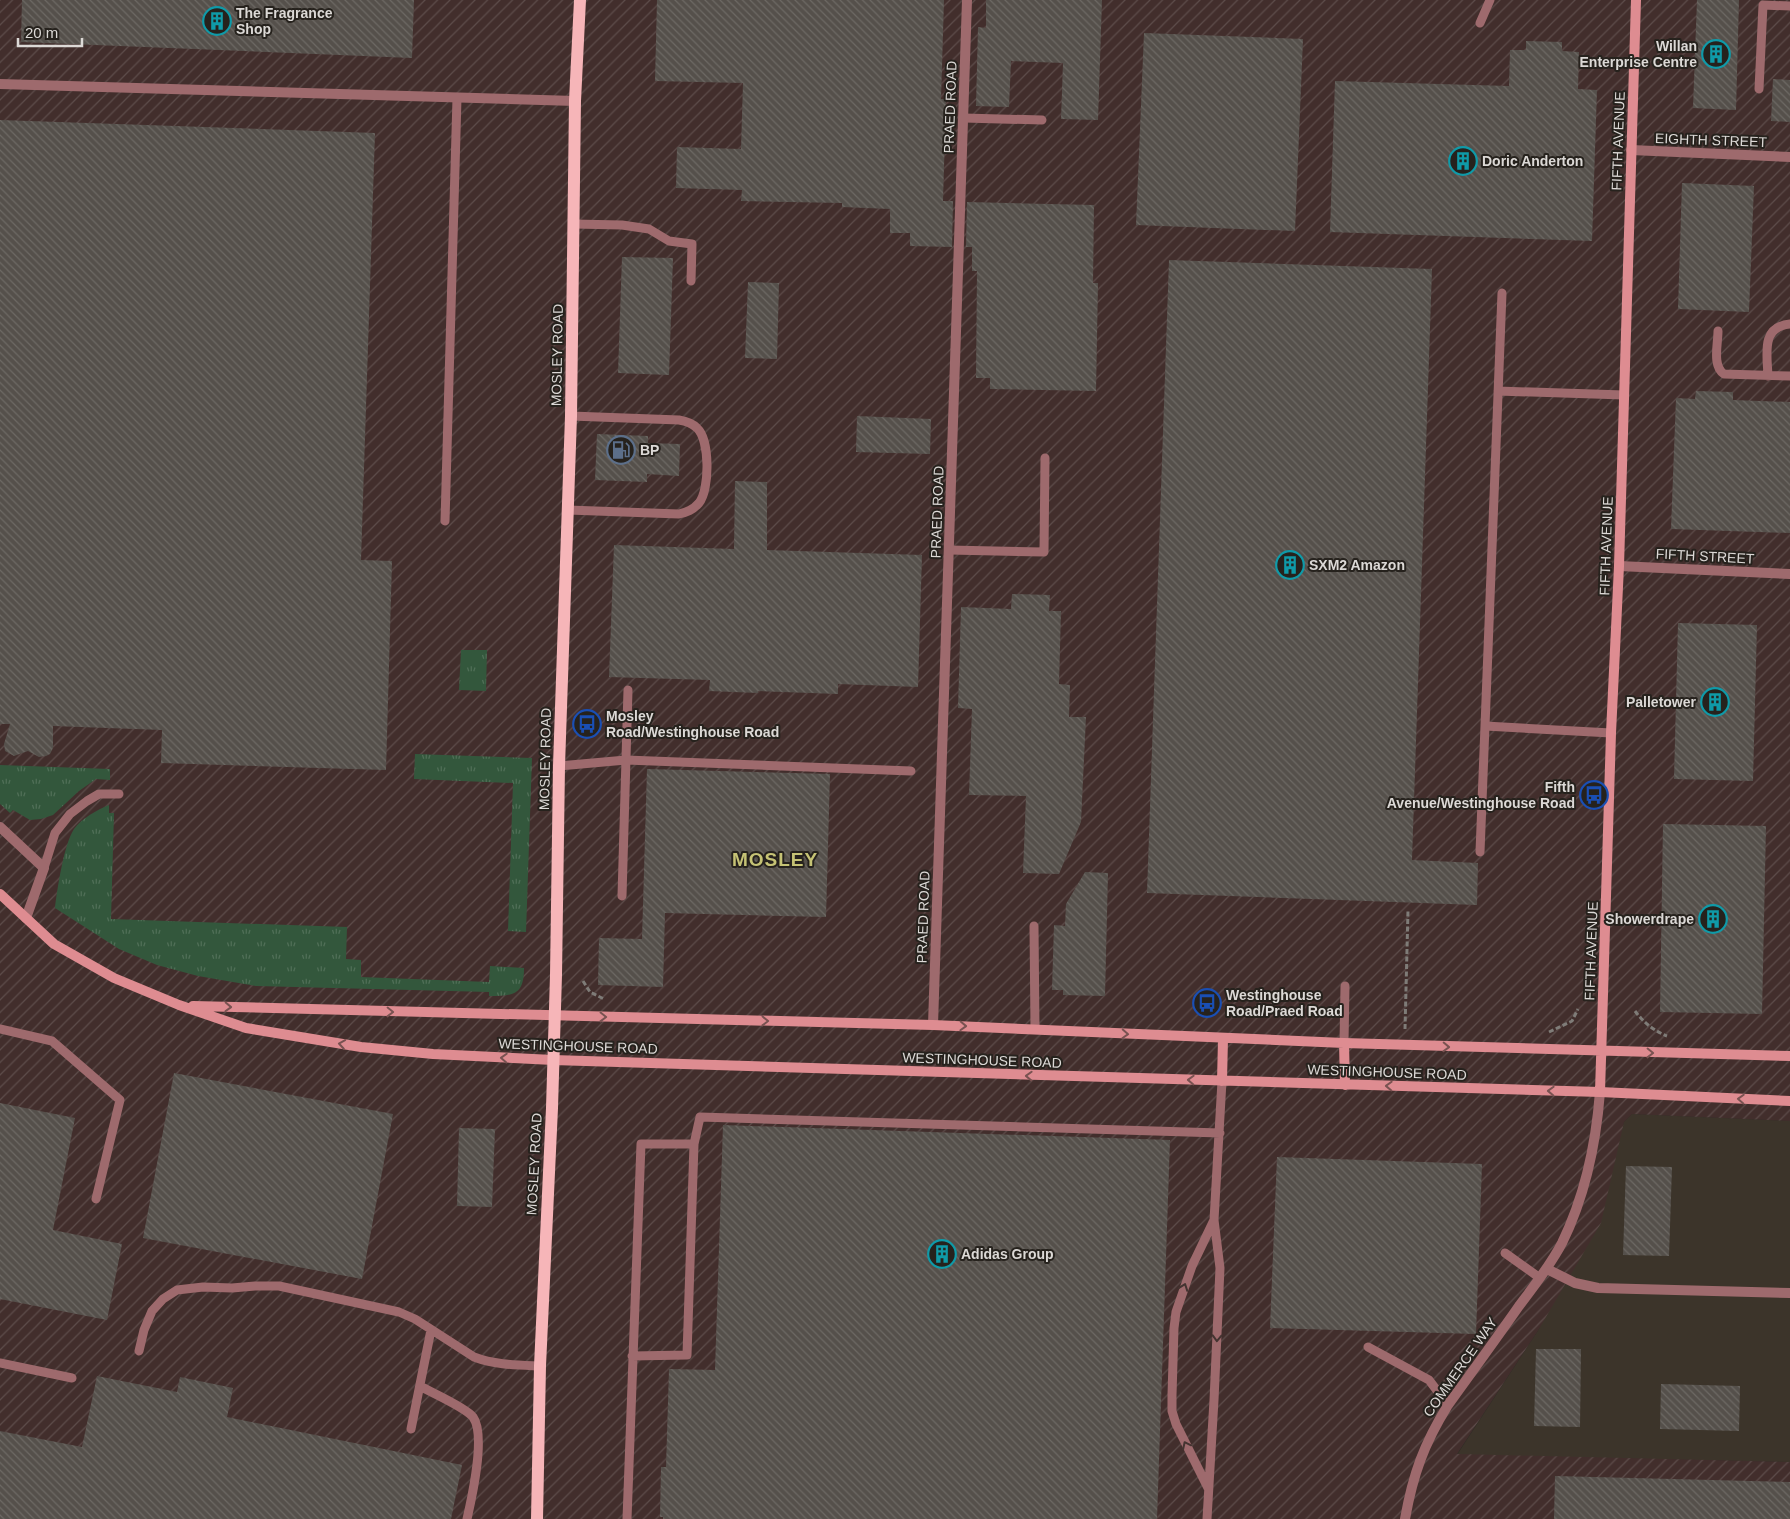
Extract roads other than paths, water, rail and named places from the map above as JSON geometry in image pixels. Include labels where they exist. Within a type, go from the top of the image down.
[{"type":"main road","name":"MOSLEY ROAD","points":[[537,1519],[540,1366],[553,1060],[559,766],[571,416],[575,101],[580,0]]},
{"type":"street","name":"PRAED ROAD","points":[[933,1025],[967,0]]},
{"type":"street","name":"FIFTH AVENUE","points":[[1600,1092],[1611,734],[1619,566],[1636,0]]},
{"type":"street","points":[[0,84],[575,101]]},
{"type":"street","name":"EIGHTH STREET","points":[[1631,150],[1790,156]]},
{"type":"street","name":"FIFTH STREET","points":[[1619,566],[1790,574]]},
{"type":"street","points":[[0,827],[44,868],[26,918]]},
{"type":"street","name":"WESTINGHOUSE ROAD","points":[[0,894],[54,944],[114,978],[179,1005],[246,1028],[361,1047],[434,1054],[553,1060],[1600,1092],[1790,1101]]},
{"type":"street","name":"WESTINGHOUSE ROAD","points":[[179,1005],[933,1025],[1224,1039],[1601,1052],[1790,1056]]},
{"type":"street","points":[[1222,1081],[1224,1039]]},
{"type":"street","points":[[1344,1043],[1345,1085]]},
{"type":"street","name":"COMMERCE WAY","points":[[1405,1519],[1416,1470],[1424,1449],[1448,1406],[1540,1278],[1565,1236],[1586,1178],[1598,1122],[1600,1092]]},
{"type":"street","points":[[1546,1268],[1575,1284],[1598,1288],[1790,1293]]},
{"type":"lane","points":[[1480,23],[1490,0]]},
{"type":"lane","points":[[1759,89],[1763,5],[1790,6]]},
{"type":"lane","points":[[445,521],[457,98]]},
{"type":"lane","points":[[964,118],[1042,120]]},
{"type":"lane","points":[[573,224],[622,225],[649,229],[669,242],[692,244],[691,281]]},
{"type":"lane","points":[[1480,852],[1502,293]]},
{"type":"lane","points":[[1768,376],[1768,337],[1772,330],[1780,325],[1790,324]]},
{"type":"lane","points":[[1718,332],[1717,364],[1720,371],[1724,374],[1790,376]]},
{"type":"lane","points":[[1498,391],[1624,396]]},
{"type":"lane","points":[[568,510],[679,514],[691,510],[700,502],[706,478],[706,445],[703,436],[689,422],[571,416]]},
{"type":"lane","points":[[949,550],[1044,552],[1045,458]]},
{"type":"lane","points":[[622,896],[628,690]]},
{"type":"lane","points":[[1485,726],[1611,734]]},
{"type":"lane","points":[[559,766],[626,760],[910,771]]},
{"type":"lane","points":[[44,868],[55,833],[70,814],[99,794],[119,794]]},
{"type":"lane","points":[[1034,926],[1035,1029]]},
{"type":"lane","points":[[1344,1043],[1345,986]]},
{"type":"lane","points":[[0,1029],[52,1041],[120,1100],[96,1200]]},
{"type":"lane","points":[[1207,1519],[1220,1268],[1214,1220],[1222,1081]]},
{"type":"lane","points":[[632,1356],[687,1355],[694,1144],[700,1117],[1220,1133]]},
{"type":"lane","points":[[627,1519],[641,1144],[694,1144]]},
{"type":"lane","points":[[1208,1489],[1176,1424],[1172,1411],[1172,1395],[1176,1312],[1192,1266],[1214,1220]]},
{"type":"lane","points":[[1504,1253],[1540,1278]]},
{"type":"lane","points":[[139,1351],[152,1311],[163,1299],[177,1290],[203,1287],[278,1286],[383,1307],[399,1312],[474,1357],[485,1361],[497,1364],[540,1366]]},
{"type":"lane","points":[[411,1429],[431,1330]]},
{"type":"lane","points":[[1368,1348],[1428,1380],[1448,1406]]},
{"type":"lane","points":[[0,1363],[72,1378]]},
{"type":"lane","points":[[420,1386],[466,1410],[478,1426],[474,1487],[467,1519]]},
{"type":"place","name":"The Fragrance Shop","points":[[217,21]]},
{"type":"place","name":"Willan Enterprise Centre","points":[[1716,54]]},
{"type":"place","name":"Doric Anderton","points":[[1463,161]]},
{"type":"place","name":"BP","points":[[621,450]]},
{"type":"place","name":"SXM2 Amazon","points":[[1290,565]]},
{"type":"place","name":"Palletower","points":[[1715,702]]},
{"type":"place","name":"Mosley Road/Westinghouse Road","points":[[587,724]]},
{"type":"place","name":"Fifth Avenue/Westinghouse Road","points":[[1594,795]]},
{"type":"place","name":"Showerdrape","points":[[1713,919]]},
{"type":"place","name":"Westinghouse Road/Praed Road","points":[[1207,1003]]},
{"type":"place","name":"Adidas Group","points":[[942,1254]]},
{"type":"district","name":"MOSLEY","points":[[775,859]]}]
